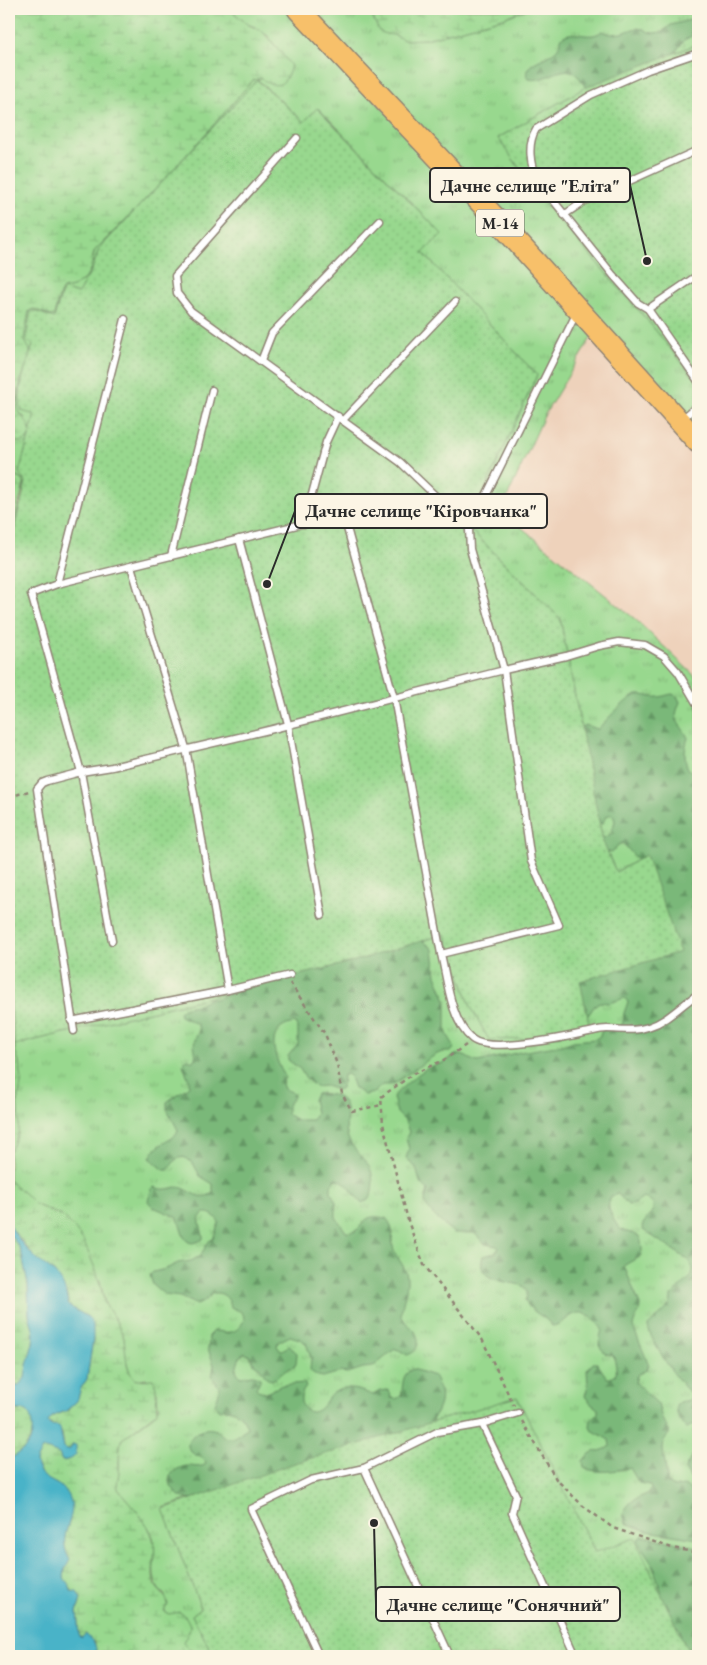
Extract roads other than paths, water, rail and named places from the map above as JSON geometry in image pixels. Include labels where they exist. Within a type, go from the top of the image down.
[{"type":"highway","name":"М-14","points":[[298,9],[579,309],[698,442]]},
{"type":"lane","points":[[698,53],[648,70],[591,95],[536,129],[531,145],[531,162],[534,172],[564,215],[638,303],[648,309],[698,381]]},
{"type":"lane","points":[[297,138],[175,276],[177,293],[191,311],[400,462],[443,503],[471,526]]},
{"type":"lane","points":[[564,215],[583,202],[698,150]]},
{"type":"lane","points":[[261,361],[272,333],[380,221]]},
{"type":"lane","points":[[648,309],[698,275]]},
{"type":"lane","points":[[304,524],[326,442],[340,418],[455,302]]},
{"type":"lane","points":[[441,954],[559,925],[531,861],[504,670],[470,549],[469,530],[579,309]]},
{"type":"lane","points":[[57,584],[125,319]]},
{"type":"lane","points":[[171,556],[212,390]]},
{"type":"lane","points":[[680,420],[698,406]]},
{"type":"lane","points":[[112,941],[81,772],[31,594],[57,584],[330,517],[340,518],[347,528],[394,698],[441,954],[457,1018],[464,1030],[473,1040],[490,1045],[530,1043],[606,1029],[622,1031],[640,1030],[671,1016],[698,994]]},
{"type":"lane","points":[[239,540],[288,724],[322,915]]},
{"type":"lane","points":[[131,566],[186,748],[228,990]]},
{"type":"lane","points":[[74,1031],[38,788],[42,783],[619,642],[640,644],[655,649],[664,656],[678,672],[698,706]]},
{"type":"lane","points":[[72,1021],[228,990],[287,975]]},
{"type":"lane","points":[[319,1656],[251,1509],[311,1480],[364,1468],[436,1432],[482,1424],[518,1413]]},
{"type":"lane","points":[[482,1424],[516,1496],[512,1513],[576,1656]]},
{"type":"lane","points":[[364,1468],[450,1656]]},
{"type":"water","points":[[9,1222],[25,1246],[58,1277],[64,1286],[69,1306],[88,1317],[93,1325],[93,1339],[87,1379],[81,1388],[77,1401],[66,1411],[53,1416],[48,1422],[50,1425],[59,1426],[66,1450],[70,1449],[73,1444],[76,1445],[76,1455],[71,1459],[62,1461],[59,1454],[42,1449],[36,1461],[41,1474],[66,1491],[72,1504],[65,1542],[70,1560],[65,1569],[64,1578],[71,1591],[77,1592],[81,1599],[77,1612],[79,1635],[81,1638],[86,1634],[93,1641],[96,1649],[95,1656],[9,1656],[9,1459],[22,1451],[27,1445],[31,1438],[32,1429],[30,1416],[26,1411],[9,1411],[9,1385],[18,1386],[25,1378],[34,1333],[29,1314],[28,1284],[22,1255],[9,1233]]},
{"type":"place","name":"Дачне селище \"Еліта\"","points":[[647,261]]},
{"type":"place","name":"Дачне селище \"Кіровчанка\"","points":[[267,584]]},
{"type":"place","name":"Дачне селище \"Сонячний\"","points":[[374,1523]]}]
